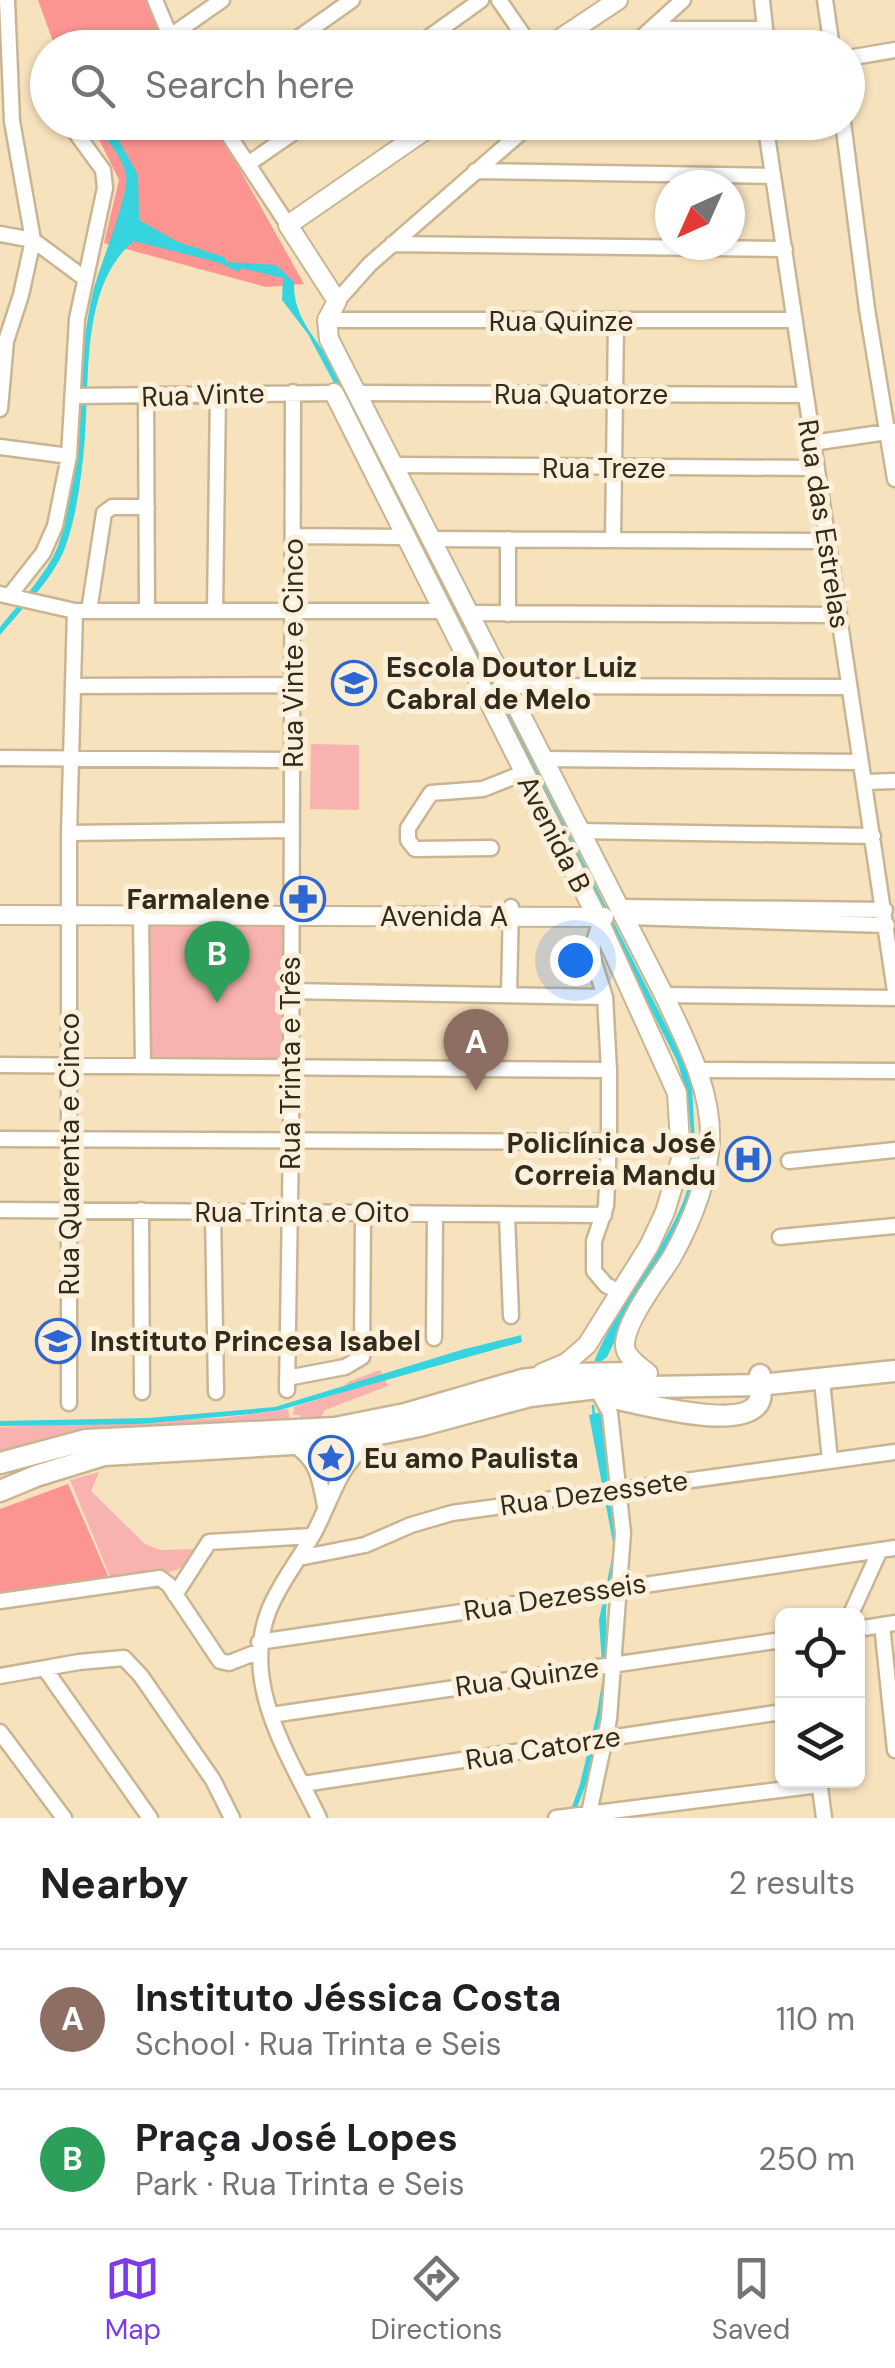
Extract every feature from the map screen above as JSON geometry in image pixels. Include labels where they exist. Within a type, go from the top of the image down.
[{"type":"highway","points":[[0,1491],[104,1455],[294,1444],[381,1434],[530,1396],[760,1379],[895,1360]]},
{"type":"highway","points":[[0,1463],[86,1440],[335,1428],[404,1414],[522,1380],[570,1374],[822,1380],[895,1371]]},
{"type":"highway","points":[[598,1391],[728,1418],[752,1410],[760,1399],[760,1379]]},
{"type":"main road","points":[[573,30],[618,0]]},
{"type":"main road","points":[[326,320],[336,301],[288,226],[411,140]]},
{"type":"main road","name":"Avenida B","points":[[326,320],[329,340],[664,995],[703,1086],[710,1139],[704,1181],[686,1228],[632,1322],[625,1345],[626,1353],[648,1373]]},
{"type":"main road","points":[[334,393],[357,393]]},
{"type":"main road","name":"Avenida B","points":[[334,393],[596,914],[674,1082],[681,1144],[676,1178],[649,1246],[578,1355],[553,1370],[522,1380]]},
{"type":"main road","name":"Avenida A","points":[[0,905],[141,916],[290,910]]},
{"type":"main road","name":"Avenida A","points":[[0,915],[70,910],[619,912]]},
{"type":"street","points":[[0,409],[6,341],[22,295],[33,240],[12,121],[8,0]]},
{"type":"street","points":[[155,0],[167,30]]},
{"type":"street","points":[[186,30],[222,0]]},
{"type":"street","points":[[310,30],[352,0]]},
{"type":"street","points":[[439,30],[481,0]]},
{"type":"street","points":[[499,0],[520,30]]},
{"type":"street","points":[[654,30],[683,0]]},
{"type":"street","points":[[654,30],[759,30],[762,0]]},
{"type":"street","points":[[825,0],[829,30]]},
{"type":"street","points":[[865,55],[895,50]]},
{"type":"street","points":[[81,140],[103,170],[106,188],[77,319],[79,396],[49,542],[8,595],[82,611],[442,611]]},
{"type":"street","points":[[232,140],[288,226]]},
{"type":"street","points":[[248,164],[282,140]]},
{"type":"street","points":[[336,301],[370,264],[512,140]]},
{"type":"street","name":"Rua das Estrelas","points":[[768,140],[895,995]]},
{"type":"street","points":[[845,140],[895,478]]},
{"type":"street","points":[[475,171],[773,176]]},
{"type":"street","points":[[0,234],[33,240],[84,278]]},
{"type":"street","points":[[392,244],[785,248]]},
{"type":"street","name":"Rua Quinze","points":[[326,320],[795,320]]},
{"type":"street","points":[[613,540],[616,321]]},
{"type":"street","points":[[216,611],[218,392]]},
{"type":"street","name":"Rua Vinte e Cinco","points":[[290,910],[294,684],[292,392]]},
{"type":"street","name":"Rua Vinte","points":[[79,396],[334,393]]},
{"type":"street","name":"Rua Quatorze","points":[[357,393],[805,395]]},
{"type":"street","points":[[146,397],[147,611]]},
{"type":"street","points":[[812,442],[891,432]]},
{"type":"street","points":[[0,447],[68,456]]},
{"type":"street","name":"Rua Treze","points":[[394,465],[815,468]]},
{"type":"street","name":"Rua Quarenta e Cinco","points":[[68,1403],[73,686],[82,611],[104,513],[112,507],[147,508]]},
{"type":"street","points":[[294,536],[406,537]]},
{"type":"street","points":[[432,539],[828,541]]},
{"type":"street","points":[[508,539],[508,614]]},
{"type":"street","points":[[470,613],[839,615]]},
{"type":"street","points":[[73,686],[294,684]]},
{"type":"street","points":[[507,686],[848,686]]},
{"type":"street","points":[[0,758],[293,760]]},
{"type":"street","points":[[544,759],[860,762]]},
{"type":"street","points":[[491,848],[415,848],[408,840],[408,828],[432,793],[482,789],[523,773]]},
{"type":"street","points":[[865,782],[895,782]]},
{"type":"street","points":[[69,833],[292,830]]},
{"type":"street","points":[[580,832],[873,836]]},
{"type":"street","name":"Rua Trinta e Três","points":[[290,910],[292,1138],[287,1384],[354,1364],[364,1352],[363,1214]]},
{"type":"street","points":[[510,994],[511,912]]},
{"type":"street","name":"Avenida A","points":[[619,912],[886,917]]},
{"type":"street","points":[[596,914],[592,959],[605,997],[609,1142],[604,1215],[594,1241],[594,1271],[621,1293]]},
{"type":"street","points":[[141,916],[143,1066]]},
{"type":"street","points":[[290,992],[605,997]]},
{"type":"street","points":[[664,995],[895,995]]},
{"type":"street","points":[[0,1065],[609,1070]]},
{"type":"street","points":[[697,1070],[895,1071]]},
{"type":"street","points":[[0,1139],[609,1142]]},
{"type":"street","points":[[789,1162],[895,1150]]},
{"type":"street","name":"Rua Trinta e Oito","points":[[0,1210],[604,1215]]},
{"type":"street","points":[[141,1210],[142,1392]]},
{"type":"street","points":[[213,1212],[216,1392]]},
{"type":"street","points":[[434,1338],[435,1214]]},
{"type":"street","points":[[507,1216],[511,1316]]},
{"type":"street","points":[[780,1237],[895,1226]]},
{"type":"street","points":[[822,1380],[830,1460]]},
{"type":"street","points":[[589,1813],[602,1738],[610,1589],[624,1532],[616,1490],[610,1413],[598,1391]]},
{"type":"street","points":[[317,1817],[271,1715],[259,1679],[258,1647],[270,1608],[312,1536],[343,1468],[381,1434]]},
{"type":"street","points":[[294,1444],[317,1468],[325,1506]]},
{"type":"street","name":"Rua Dezessete","points":[[298,1558],[365,1545],[452,1513],[895,1452]]},
{"type":"street","points":[[0,1602],[155,1577],[165,1581],[176,1595],[209,1542],[312,1536]]},
{"type":"street","points":[[854,1608],[887,1549]]},
{"type":"street","name":"Rua Dezesseis","points":[[176,1595],[220,1660],[229,1662],[258,1647],[610,1589],[887,1549]]},
{"type":"street","points":[[889,1624],[895,1750]]},
{"type":"street","name":"Rua Quinze","points":[[271,1715],[775,1641]]},
{"type":"street","points":[[0,1676],[124,1658],[141,1676],[213,1780],[232,1818]]},
{"type":"street","points":[[46,1669],[150,1818]]},
{"type":"street","name":"Rua Catorze","points":[[303,1784],[775,1713]]},
{"type":"street","points":[[0,1732],[64,1818]]},
{"type":"street","points":[[559,1817],[781,1788]]},
{"type":"street","points":[[820,1788],[824,1818]]},
{"type":"shaded area","points":[[38,0],[158,0],[168,30],[49,30]]},
{"type":"shaded area","points":[[99,140],[224,140],[304,284],[266,287],[104,243],[119,180]]},
{"type":"shaded area","points":[[311,744],[359,745],[359,810],[310,809]]},
{"type":"shaded area","points":[[143,914],[290,915],[291,1066],[142,1065]]},
{"type":"shaded area","points":[[380,1370],[388,1386],[325,1410],[322,1416],[329,1421],[301,1421],[300,1415],[293,1415],[294,1407],[340,1393],[348,1382]]},
{"type":"shaded area","points":[[288,1409],[291,1426],[0,1462],[0,1427],[223,1418]]},
{"type":"shaded area","points":[[99,1472],[91,1491],[145,1544],[160,1550],[202,1549],[173,1571],[111,1579],[70,1480]]},
{"type":"shaded area","points":[[68,1484],[108,1576],[0,1597],[0,1509]]},
{"type":"water","points":[[107,140],[118,140],[138,175],[139,220],[178,242],[224,257],[227,262],[276,265],[294,282],[301,317],[333,367],[684,1061],[692,1084],[697,1184],[685,1215],[607,1357],[592,1368],[603,1341],[666,1237],[686,1195],[692,1139],[681,1074],[351,415],[308,334],[282,300],[283,278],[241,268],[239,272],[217,262],[134,241],[117,260],[105,281],[91,332],[85,437],[77,503],[67,542],[47,579],[0,635],[0,627],[56,551],[68,509],[87,323],[126,184],[121,162]]},
{"type":"water","points":[[521,1335],[522,1342],[280,1410],[139,1424],[0,1426],[0,1421],[148,1418],[275,1407]]},
{"type":"water","points":[[605,1411],[608,1490],[617,1543],[606,1608],[607,1695],[586,1784],[573,1818],[568,1818],[580,1784],[603,1677],[599,1620],[614,1548],[589,1415]]},
{"type":"waterway","points":[[593,1406],[594,1417]]},
{"type":"place","name":"Escola Doutor Luiz Cabral de Melo","points":[[354,683]]},
{"type":"place","name":"Farmalene","points":[[303,899]]},
{"type":"place","name":"Praça José Lopes","points":[[217,1003]]},
{"type":"place","name":"Instituto Jéssica Costa","points":[[476,1091]]},
{"type":"place","name":"Policlínica José Correia Mandu","points":[[748,1159]]},
{"type":"place","name":"Instituto Princesa Isabel","points":[[58,1341]]},
{"type":"place","name":"Eu amo Paulista","points":[[331,1458]]}]
